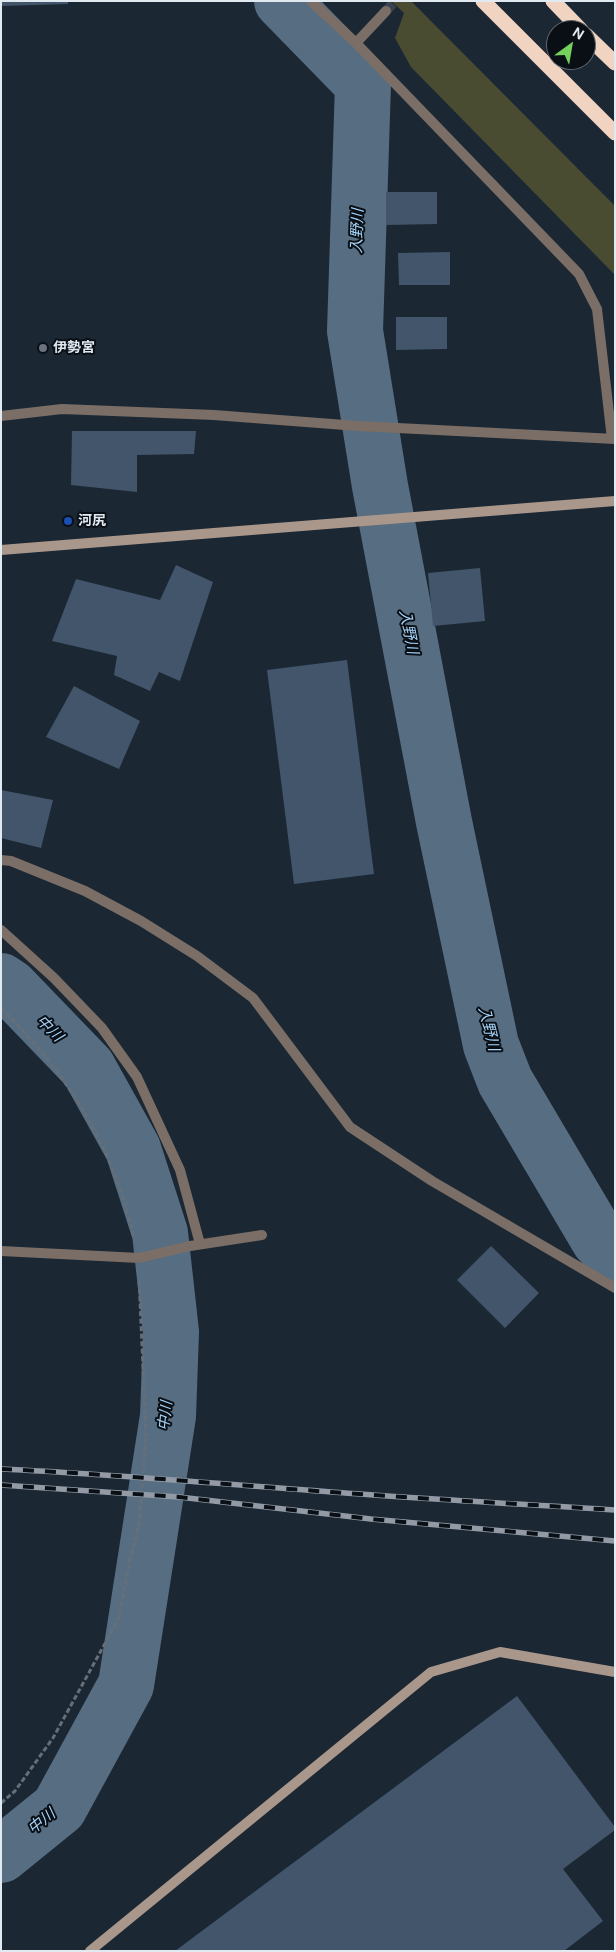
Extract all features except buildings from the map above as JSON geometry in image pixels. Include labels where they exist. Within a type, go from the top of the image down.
[{"type":"highway","points":[[483,1],[615,133]]},
{"type":"highway","points":[[553,1],[572,20]]},
{"type":"highway","points":[[596,44],[615,63]]},
{"type":"street","points":[[1,416],[62,409],[214,415],[358,426],[614,439],[597,309],[579,274],[356,43],[311,1]]},
{"type":"street","points":[[356,43],[386,11]]},
{"type":"street","points":[[1,550],[402,516],[615,501]]},
{"type":"street","points":[[1,860],[11,861],[85,892],[141,920],[197,956],[253,998],[350,1128],[432,1181],[615,1288]]},
{"type":"street","points":[[1,930],[54,978],[102,1028],[137,1077],[180,1170],[195,1245]]},
{"type":"street","points":[[1,1251],[144,1257],[195,1245],[262,1235]]},
{"type":"street","points":[[90,1951],[431,1672],[500,1652],[615,1672]]},
{"type":"path","points":[[1,1008],[34,1041],[70,1088],[102,1143],[127,1206],[144,1257],[146,1435],[139,1525],[129,1564],[119,1618],[53,1738],[15,1791],[1,1803]]},
{"type":"green space","points":[[391,1],[411,1],[615,206],[615,275],[411,67],[395,38],[404,13]]},
{"type":"waterway","name":"入野川","points":[[282,1],[363,84],[355,331],[380,486],[444,822],[491,1045],[505,1081],[599,1240],[615,1257]]},
{"type":"waterway","name":"中川","points":[[1,981],[10,987],[88,1068],[133,1149],[160,1233],[171,1332],[168,1416],[126,1685],[59,1808],[1,1855]]},
{"type":"tunnel","points":[[386,11],[395,1]]},
{"type":"railway","points":[[1,1469],[615,1510]]},
{"type":"railway","points":[[1,1485],[179,1497],[371,1519],[615,1541]]},
{"type":"place","name":"伊勢宮","points":[[43,348]]},
{"type":"place","name":"河尻","points":[[68,521]]}]
